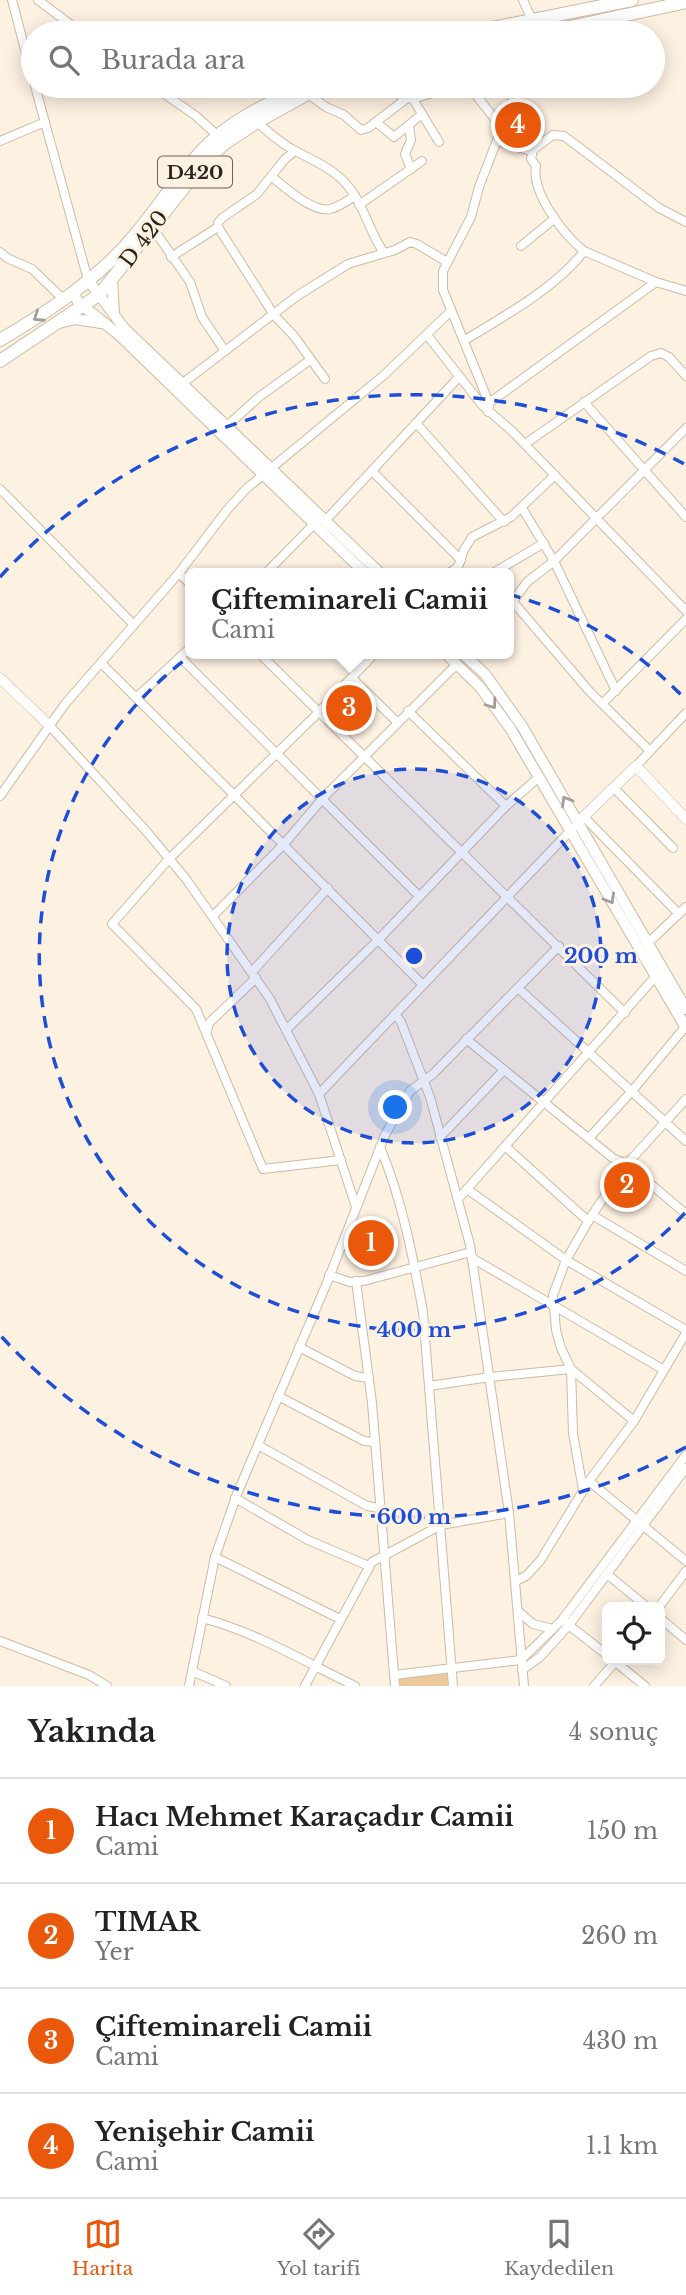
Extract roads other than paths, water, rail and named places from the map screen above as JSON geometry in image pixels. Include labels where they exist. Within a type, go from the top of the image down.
[{"type":"highway","points":[[548,21],[589,4],[632,0]]},
{"type":"highway","points":[[598,21],[686,2]]},
{"type":"highway","name":"D420","points":[[0,340],[88,280],[128,243],[195,157],[218,136],[280,98]]},
{"type":"highway","name":"D 420","points":[[100,294],[201,166],[224,144],[294,98]]},
{"type":"highway","name":"D420","points":[[0,361],[100,294]]},
{"type":"main road","points":[[88,280],[100,294],[112,321],[320,522],[374,568]]},
{"type":"main road","points":[[112,321],[113,280]]},
{"type":"main road","points":[[68,296],[74,296],[84,306],[124,328],[228,425],[267,470]]},
{"type":"main road","points":[[59,323],[112,321]]},
{"type":"main road","points":[[320,522],[361,568]]},
{"type":"main road","points":[[464,659],[539,777],[578,823],[656,976],[686,1028]]},
{"type":"main road","points":[[466,659],[485,674],[522,726],[686,1009]]},
{"type":"street","points":[[12,0],[21,34]]},
{"type":"street","points":[[38,0],[66,21]]},
{"type":"street","points":[[523,0],[531,21]]},
{"type":"street","points":[[38,98],[88,280]]},
{"type":"street","points":[[170,98],[218,136]]},
{"type":"street","points":[[315,98],[326,107],[344,115],[361,130],[413,98]]},
{"type":"street","points":[[478,98],[501,127]]},
{"type":"street","points":[[489,407],[442,285],[443,271],[471,217],[479,187],[513,98]]},
{"type":"street","points":[[410,99],[439,142]]},
{"type":"street","points":[[376,122],[392,137],[422,114]]},
{"type":"street","points":[[0,141],[45,122]]},
{"type":"street","points":[[257,122],[273,137],[295,151],[317,160],[341,178],[355,195],[384,253]]},
{"type":"street","points":[[409,126],[411,140],[405,154],[411,169]]},
{"type":"street","points":[[497,141],[533,150],[553,135],[564,136],[659,208],[686,222]]},
{"type":"street","points":[[533,150],[531,159],[536,166],[535,179],[554,219],[584,251],[656,282],[686,291]]},
{"type":"street","points":[[295,151],[285,159],[257,194],[222,218],[218,228],[274,315],[294,336],[325,379]]},
{"type":"street","points":[[359,205],[422,161]]},
{"type":"street","points":[[272,177],[321,210],[334,209],[355,195]]},
{"type":"street","points":[[521,246],[554,219]]},
{"type":"street","points":[[152,227],[190,282],[202,317],[225,351]]},
{"type":"street","points":[[171,257],[218,228]]},
{"type":"street","points":[[183,383],[297,296],[348,264],[413,242],[447,262]]},
{"type":"street","points":[[465,340],[506,316],[561,275],[584,251]]},
{"type":"street","points":[[0,252],[32,270],[68,296]]},
{"type":"street","points":[[489,407],[656,282]]},
{"type":"street","points":[[0,796],[49,725],[179,573],[227,510],[267,470],[384,375],[452,311]]},
{"type":"street","points":[[427,335],[459,377],[686,611]]},
{"type":"street","points":[[525,444],[651,356],[661,353],[669,357],[686,376]]},
{"type":"street","points":[[228,425],[259,397],[310,360]]},
{"type":"street","points":[[274,568],[372,471],[459,377]]},
{"type":"street","points":[[584,402],[686,517]]},
{"type":"street","points":[[416,423],[504,522]]},
{"type":"street","points":[[514,599],[527,582],[554,561],[686,428]]},
{"type":"street","points":[[372,471],[461,560]]},
{"type":"street","points":[[456,568],[472,537],[504,522],[555,475]]},
{"type":"street","points":[[0,489],[134,625]]},
{"type":"street","points":[[522,508],[554,561],[616,691]]},
{"type":"street","points":[[502,568],[544,544]]},
{"type":"street","points":[[179,573],[185,579]]},
{"type":"street","points":[[514,608],[649,751]]},
{"type":"street","points":[[602,704],[686,619]]},
{"type":"street","points":[[136,698],[185,653]]},
{"type":"street","points":[[180,657],[419,897]]},
{"type":"street","points":[[265,659],[625,1013]]},
{"type":"street","points":[[362,659],[366,663]]},
{"type":"street","points":[[341,1160],[262,1169],[196,1009],[112,924],[169,859],[370,659]]},
{"type":"street","points":[[213,916],[284,844],[323,798],[461,659]]},
{"type":"street","points":[[101,663],[422,984]]},
{"type":"street","points":[[0,678],[49,725],[169,859],[254,975],[286,1030],[318,1094],[356,1207]]},
{"type":"street","points":[[352,678],[397,722]]},
{"type":"street","points":[[408,711],[506,806]]},
{"type":"street","points":[[318,1094],[686,713]]},
{"type":"street","points":[[636,766],[685,817]]},
{"type":"street","points":[[286,1030],[379,939],[506,806],[539,777]]},
{"type":"street","points":[[614,788],[673,848]]},
{"type":"street","points":[[578,823],[679,914]]},
{"type":"street","points":[[207,1031],[209,1023],[328,888]]},
{"type":"street","points":[[648,943],[686,907]]},
{"type":"street","points":[[189,1686],[215,1557],[235,1498],[330,1275],[380,1147],[410,1091],[423,1082],[559,946]]},
{"type":"street","points":[[458,1198],[656,976]]},
{"type":"street","points":[[517,988],[686,1141]]},
{"type":"street","points":[[396,1014],[423,1082],[458,1198],[471,1255],[509,1513],[524,1686]]},
{"type":"street","points":[[589,1138],[686,1028]]},
{"type":"street","points":[[466,1039],[614,1159],[627,1164],[686,1214]]},
{"type":"street","points":[[440,1137],[505,1070]]},
{"type":"street","points":[[583,1490],[573,1433],[571,1369],[561,1348],[552,1306],[558,1279],[590,1218],[627,1164],[686,1099]]},
{"type":"street","points":[[505,1146],[590,1218],[686,1271]]},
{"type":"street","points":[[380,1147],[390,1171],[415,1266],[423,1312],[453,1686]]},
{"type":"street","points":[[467,1189],[566,1260],[686,1331],[634,1421],[589,1481],[540,1560],[526,1576],[516,1581]]},
{"type":"street","points":[[330,1275],[356,1282],[471,1255],[552,1306],[664,1370]]},
{"type":"street","points":[[356,1282],[369,1378],[395,1686]]},
{"type":"street","points":[[299,1347],[355,1376],[369,1378]]},
{"type":"street","points":[[429,1387],[490,1377],[571,1369],[634,1421]]},
{"type":"street","points":[[278,1396],[364,1441],[375,1442]]},
{"type":"street","points":[[258,1445],[367,1506],[379,1508]]},
{"type":"street","points":[[521,1665],[553,1629],[566,1623],[607,1574],[686,1455]]},
{"type":"street","points":[[394,1675],[452,1668],[521,1665],[540,1657],[640,1523],[686,1468]]},
{"type":"street","points":[[589,1481],[686,1561]]},
{"type":"street","points":[[235,1498],[308,1540],[369,1566]]},
{"type":"street","points":[[305,1686],[369,1566],[383,1555],[441,1525],[509,1513]]},
{"type":"street","points":[[215,1557],[340,1619]]},
{"type":"street","points":[[663,1602],[686,1571]]},
{"type":"street","points":[[607,1574],[641,1602]]},
{"type":"street","points":[[518,1611],[533,1624],[553,1629]]},
{"type":"street","points":[[202,1618],[226,1624],[355,1686]]},
{"type":"street","points":[[665,1622],[686,1640]]},
{"type":"street","points":[[566,1623],[602,1651]]},
{"type":"street","points":[[0,1641],[89,1675],[107,1686]]},
{"type":"street","points":[[594,1686],[611,1665]]},
{"type":"street","points":[[621,1665],[645,1686]]},
{"type":"street","points":[[192,1671],[226,1686]]},
{"type":"place","name":"Yenişehir Camii","points":[[518,125]]},
{"type":"place","name":"Çifteminareli Camii","points":[[349,708]]},
{"type":"place","name":"TIMAR","points":[[627,1185]]},
{"type":"place","name":"Hacı Mehmet Karaçadır Camii","points":[[371,1243]]}]
